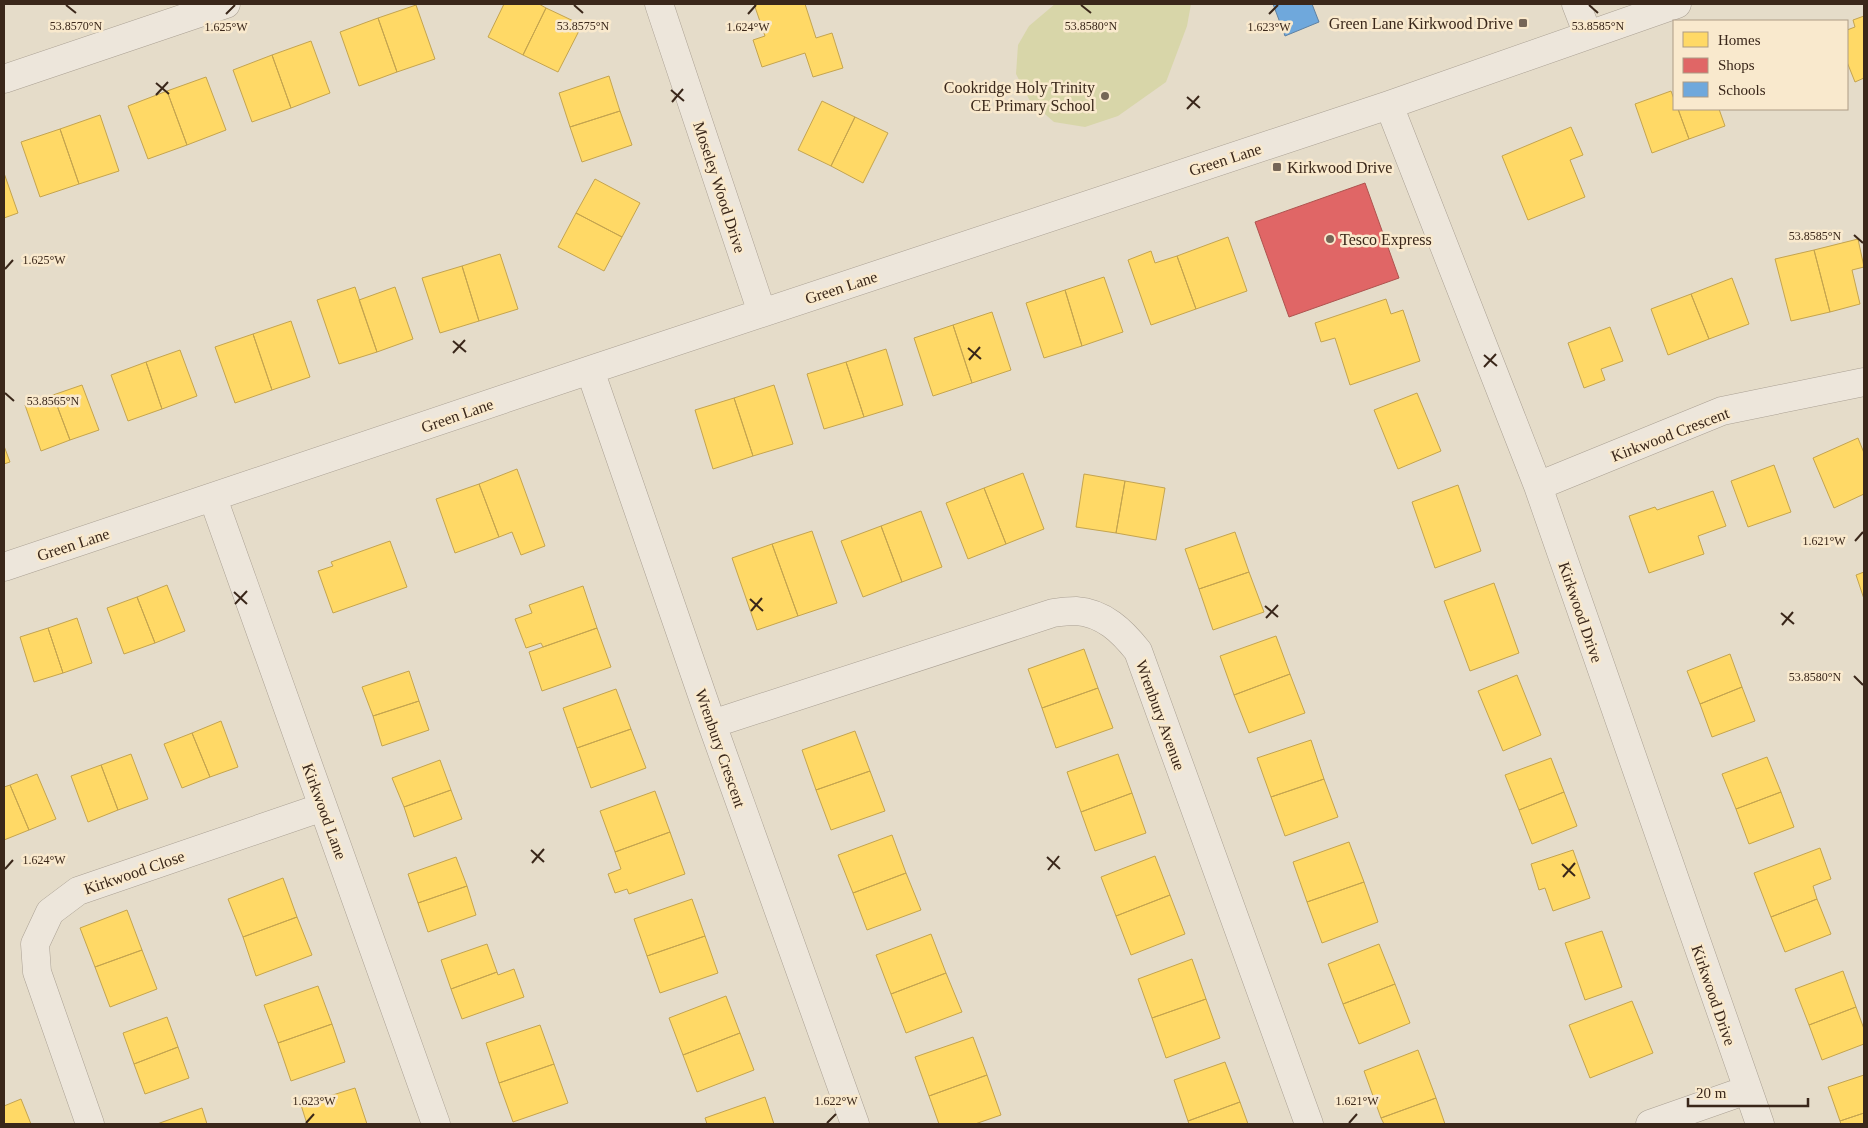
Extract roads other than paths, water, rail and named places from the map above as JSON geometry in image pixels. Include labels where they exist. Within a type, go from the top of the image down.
[{"type":"street","points":[[4,79],[226,4]]},
{"type":"street","name":"Moseley Wood Drive","points":[[659,4],[762,313]]},
{"type":"street","points":[[1576,4],[1588,35]]},
{"type":"street","name":"Green Lane","points":[[4,567],[1389,105],[1677,4]]},
{"type":"street","name":"Kirkwood Drive","points":[[1389,105],[1538,486],[1760,1124]]},
{"type":"street","name":"Wrenbury Crescent","points":[[590,370],[712,724],[855,1124]]},
{"type":"street","name":"Kirkwood Crescent","points":[[1538,486],[1722,411],[1864,382]]},
{"type":"street","name":"Kirkwood Lane","points":[[213,498],[436,1124]]},
{"type":"street","name":"Wrenbury Avenue","points":[[712,724],[1052,613],[1077,611],[1104,619],[1124,633],[1138,651],[1309,1124]]},
{"type":"street","name":"Kirkwood Close","points":[[90,1124],[37,972],[35,944],[50,912],[78,891],[323,807]]},
{"type":"street","points":[[1650,1124],[1747,1090]]},
{"type":"place","name":"Green Lane Kirkwood Drive","points":[[1523,23]]},
{"type":"place","name":"Cookridge Holy Trinity CE Primary School","points":[[1105,96]]},
{"type":"place","name":"Kirkwood Drive","points":[[1277,167]]},
{"type":"place","name":"Tesco Express","points":[[1330,239]]}]
